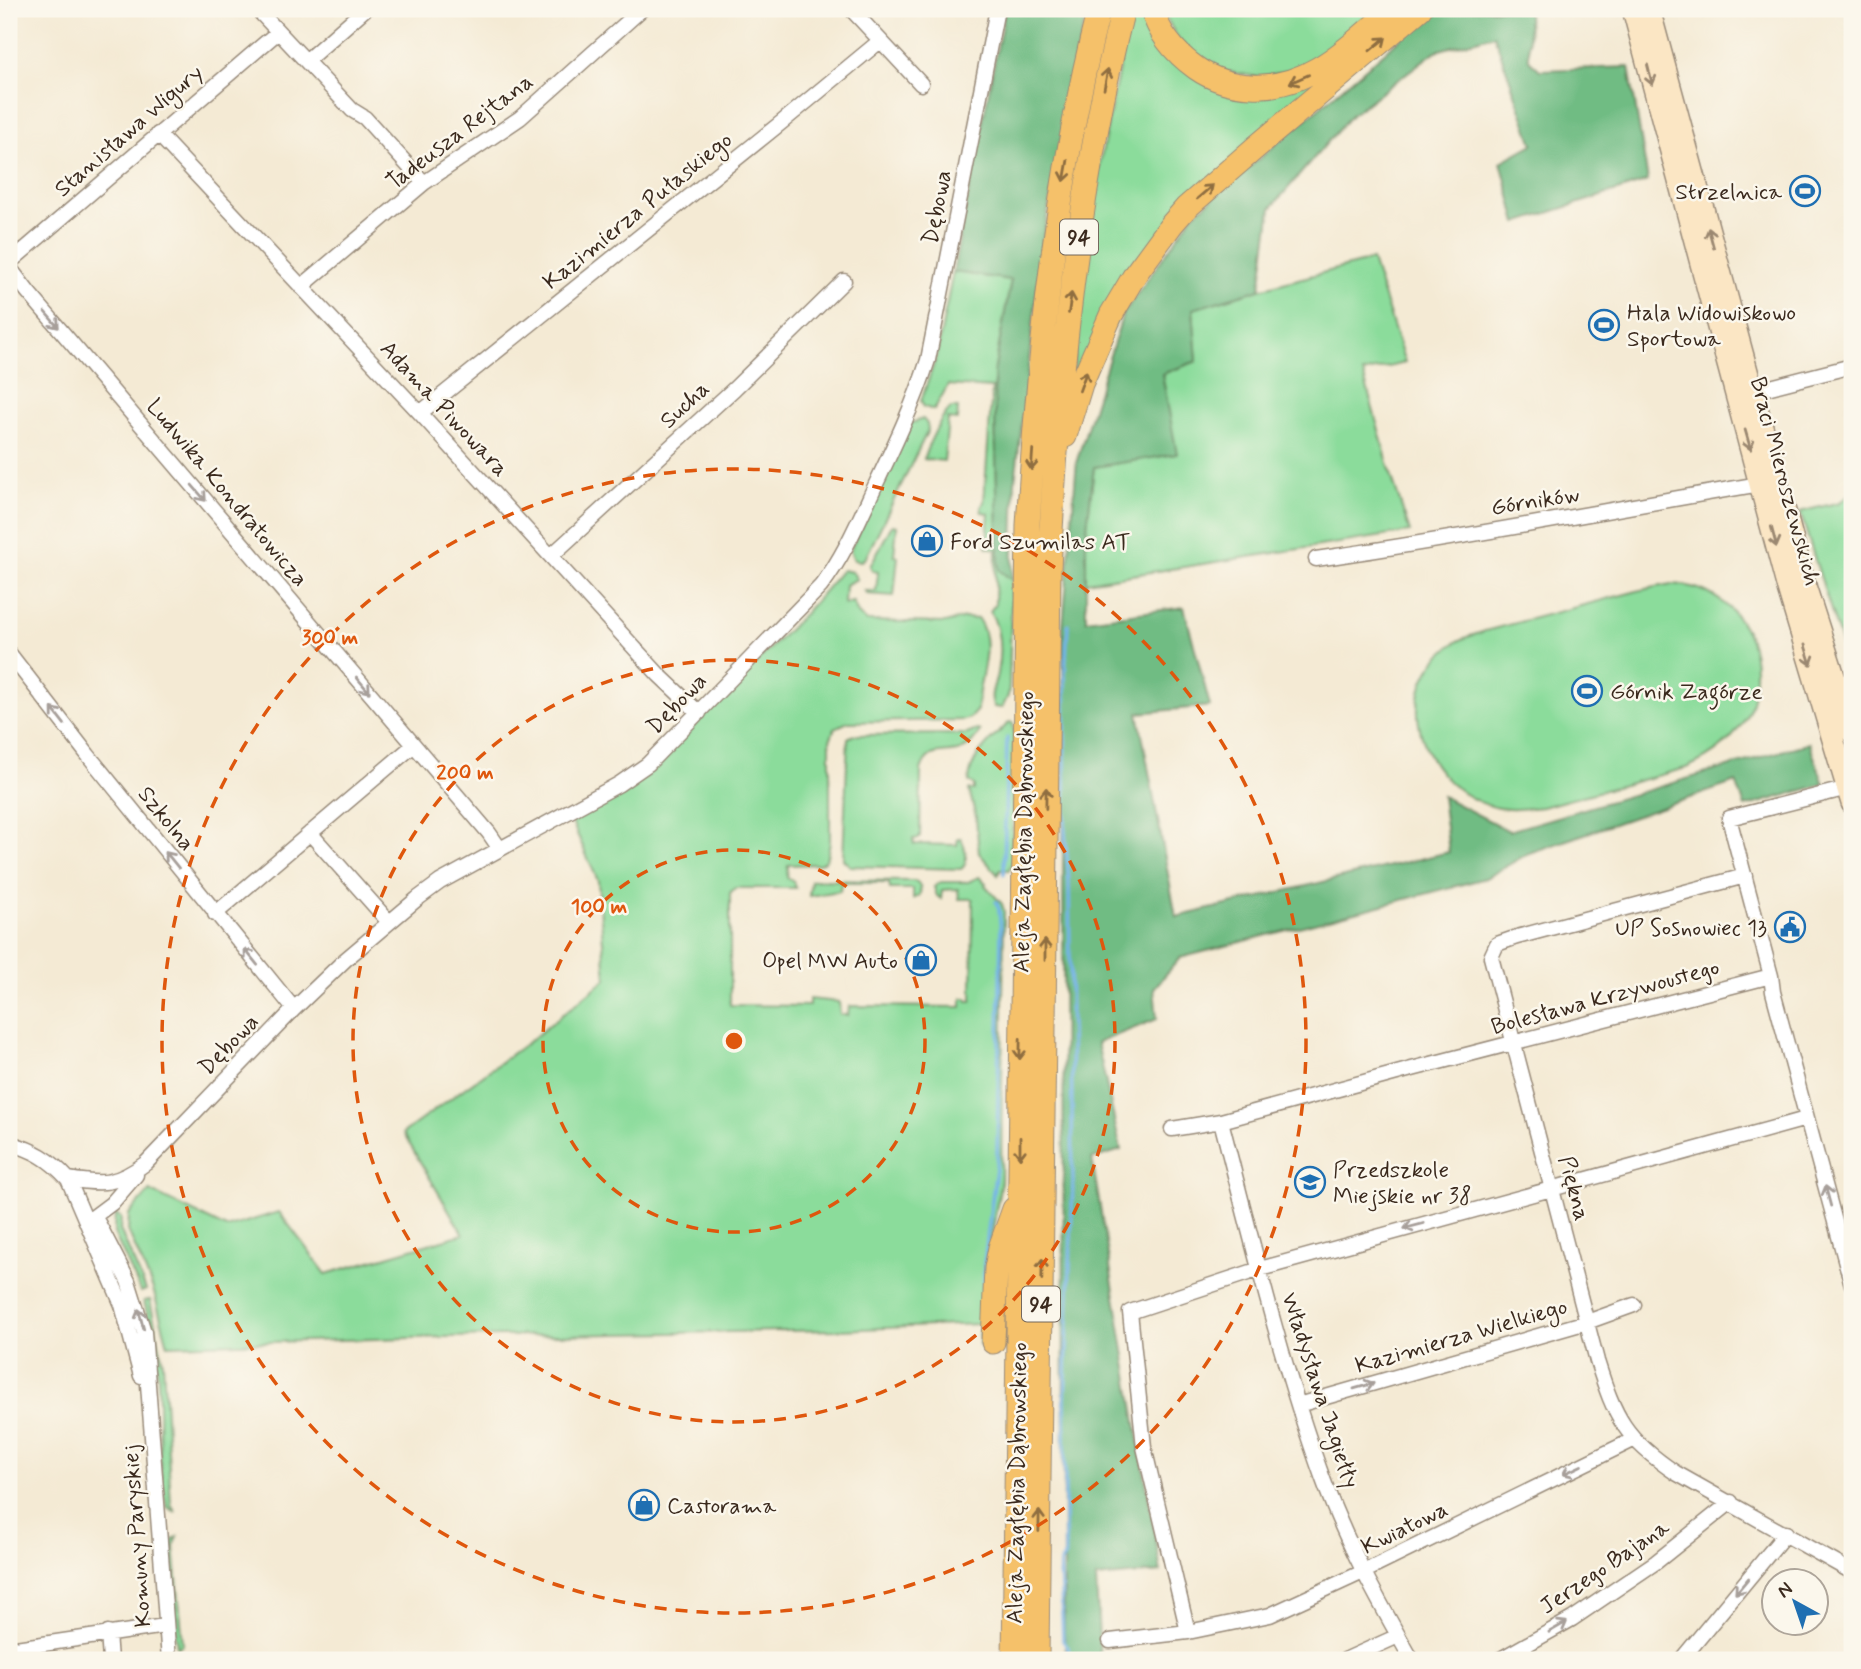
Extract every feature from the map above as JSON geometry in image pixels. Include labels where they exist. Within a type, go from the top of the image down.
[{"type":"main road","name":"Aleja Zagłębia Dąbrowskiego","points":[[1014,1660],[1028,525],[1035,404],[1053,245],[1081,79],[1099,9]]},
{"type":"main road","name":"Aleja Zagłębia Dąbrowskiego","points":[[1037,1660],[1049,569],[1054,469],[1068,311],[1088,172],[1107,73],[1123,9]]},
{"type":"main road","points":[[1152,9],[1168,42],[1183,58],[1205,74],[1236,85],[1264,87],[1288,83],[1317,70],[1393,9]]},
{"type":"main road","points":[[1054,469],[1082,384],[1107,325],[1122,295],[1160,239],[1186,208],[1420,9]]},
{"type":"main road","name":"Braci Mieroszewskich","points":[[1633,9],[1744,394],[1852,732]]},
{"type":"main road","name":"Braci Mieroszewskich","points":[[1649,9],[1744,394],[1760,484],[1788,589],[1850,796]]},
{"type":"main road","points":[[993,1342],[996,1268],[1000,1248],[1020,1193]]},
{"type":"main road","points":[[999,1660],[1015,1563]]},
{"type":"main road","points":[[1038,1589],[1049,1660]]},
{"type":"street","points":[[257,9],[352,110],[365,118],[424,183]]},
{"type":"street","points":[[306,61],[365,9]]},
{"type":"street","name":"Tadeusza Rejtana","points":[[301,287],[424,183],[520,118],[642,9]]},
{"type":"street","points":[[850,9],[921,84]]},
{"type":"street","name":"Dębowa","points":[[68,1179],[102,1184],[116,1181],[146,1163],[293,1009],[389,922],[440,882],[631,777],[648,764],[829,576],[866,505],[911,408],[933,339],[997,9]]},
{"type":"street","name":"Stanisława Wigury","points":[[9,265],[278,32]]},
{"type":"street","name":"Kazimierza Pułaskiego","points":[[420,413],[880,41]]},
{"type":"street","name":"Adama Piwowara","points":[[158,134],[420,413],[659,675],[699,713]]},
{"type":"street","name":"Ludwika Kondratowicza","points":[[9,265],[28,292],[500,849]]},
{"type":"street","name":"Sucha","points":[[551,556],[734,389],[844,281]]},
{"type":"street","points":[[1744,394],[1852,366]]},
{"type":"street","name":"Górników","points":[[1316,559],[1427,543],[1477,532],[1760,484]]},
{"type":"street","name":"Szkolna","points":[[9,653],[293,1009]]},
{"type":"street","points":[[215,914],[414,745]]},
{"type":"street","points":[[1850,796],[1729,818],[1806,1119],[1852,1285]]},
{"type":"street","points":[[310,833],[389,922]]},
{"type":"street","name":"Piękna","points":[[1745,876],[1497,944],[1491,957],[1587,1322],[1608,1397],[1618,1420],[1633,1440],[1651,1457],[1852,1572]]},
{"type":"street","name":"Bolesława Krzywoustego","points":[[1172,1129],[1221,1121],[1771,976]]},
{"type":"street","points":[[1188,1632],[1144,1447],[1130,1312],[1259,1269],[1806,1119]]},
{"type":"street","name":"Władysława Jagiełły","points":[[1221,1121],[1259,1269],[1298,1405],[1324,1481],[1363,1572],[1412,1660]]},
{"type":"street","points":[[9,1143],[37,1152],[55,1164],[68,1179]]},
{"type":"street","points":[[91,1219],[112,1203],[146,1163]]},
{"type":"street","name":"Komuny Paryskiej","points":[[68,1179],[91,1219],[127,1319],[149,1408],[169,1660]]},
{"type":"street","name":"Kazimierza Wielkiego","points":[[1298,1405],[1587,1322],[1634,1305]]},
{"type":"street","name":"Kwiatowa","points":[[1110,1641],[1188,1632],[1270,1615],[1633,1440]]},
{"type":"street","name":"Jerzego Bajana","points":[[1499,1660],[1572,1619],[1656,1562],[1731,1502]]},
{"type":"street","points":[[1681,1660],[1786,1533]]},
{"type":"street","points":[[9,1649],[165,1626]]},
{"type":"street","points":[[108,1633],[110,1660]]},
{"type":"street","points":[[1345,1660],[1398,1636]]},
{"type":"green space","points":[[1005,9],[1088,9],[1043,239],[1015,482],[1012,580],[999,570],[994,373],[1011,280],[953,272]]},
{"type":"green space","points":[[1131,9],[1142,9],[1216,87],[1347,57],[1184,206],[1072,396],[1080,262]]},
{"type":"green space","points":[[1161,9],[1379,9],[1313,62],[1264,78],[1217,70],[1180,42]]},
{"type":"green space","points":[[1435,9],[1528,9],[1529,60],[1540,70],[1629,67],[1648,181],[1517,223],[1501,162],[1533,144],[1494,35],[1436,51],[1351,115],[1271,208],[1260,289],[1193,309],[1197,361],[1162,374],[1177,454],[1094,467],[1086,536],[1086,620],[1184,607],[1210,706],[1138,713],[1176,917],[1449,852],[1442,796],[1509,831],[1809,743],[1824,784],[1745,807],[1736,782],[1529,853],[1486,878],[1180,958],[1154,988],[1157,1019],[1097,1043],[1121,1150],[1092,1159],[1161,1572],[1096,1578],[1100,1660],[1067,1660],[1064,1634],[1063,626],[1077,460],[1123,314],[1193,215]]},
{"type":"green space","points":[[1372,260],[1405,363],[1363,373],[1410,532],[1086,582],[1086,536],[1094,467],[1176,454],[1162,374],[1197,361],[1193,309]]},
{"type":"green space","points":[[953,272],[1011,280],[994,373],[999,569],[1012,580],[1009,687],[1002,708],[994,707],[992,699],[999,650],[998,634],[990,611],[995,605],[996,549],[987,547],[989,513],[982,512],[981,508],[984,502],[992,388],[948,385],[934,410],[924,407],[921,401],[936,358]]},
{"type":"green space","points":[[951,408],[958,408],[957,420],[948,419],[944,461],[924,459],[935,432]]},
{"type":"green space","points":[[923,419],[928,430],[866,557],[861,561],[854,560],[850,550],[911,423]]},
{"type":"green space","points":[[1852,492],[1852,677],[1800,512],[1840,502]]},
{"type":"green space","points":[[892,525],[897,526],[894,555],[898,556],[894,596],[867,594],[865,591],[876,591],[878,572],[873,571],[870,566]]},
{"type":"green space","points":[[842,570],[852,572],[857,579],[845,585],[844,604],[853,602],[858,614],[866,621],[945,623],[965,618],[978,619],[983,629],[986,652],[977,710],[965,720],[848,722],[835,728],[830,740],[830,843],[826,860],[819,864],[788,865],[787,878],[793,881],[796,888],[735,888],[730,893],[730,1005],[809,1006],[809,999],[839,1002],[840,1015],[848,1015],[849,1006],[962,1007],[962,998],[972,1001],[973,899],[959,899],[958,889],[942,890],[941,899],[934,887],[941,882],[968,882],[979,877],[1002,904],[1001,1181],[987,1265],[983,1342],[979,1344],[980,1324],[838,1330],[168,1345],[153,1289],[128,1231],[129,1214],[150,1191],[226,1228],[279,1212],[326,1274],[463,1234],[403,1133],[531,1040],[606,979],[598,881],[570,818],[651,769],[805,613]]},
{"type":"green space","name":"Górnik Zagórze","points":[[1671,584],[1689,586],[1721,601],[1743,625],[1750,641],[1755,676],[1752,702],[1741,726],[1721,748],[1686,768],[1542,807],[1520,809],[1499,808],[1473,799],[1451,783],[1433,762],[1422,738],[1418,712],[1421,687],[1433,663],[1455,643],[1485,631]]},
{"type":"green space","points":[[1010,722],[1013,723],[1014,732],[1012,863],[1009,870],[1000,870],[998,875],[979,853],[976,817],[969,790],[974,790],[974,785],[969,782],[977,756]]},
{"type":"green space","points":[[980,731],[964,749],[932,755],[926,760],[921,770],[920,838],[913,839],[914,844],[957,845],[958,838],[961,838],[966,854],[964,866],[961,869],[850,866],[843,859],[848,738],[854,735],[967,734]]},
{"type":"green space","points":[[811,881],[914,881],[919,885],[920,891],[919,896],[913,899],[913,889],[890,889],[889,883],[841,883],[840,891],[809,896]]},
{"type":"green space","points":[[115,1213],[121,1218],[120,1230],[146,1290],[141,1292],[114,1233]]},
{"type":"green space","points":[[150,1300],[163,1363],[171,1504],[176,1512],[167,1507],[161,1475],[157,1367],[144,1301]]},
{"type":"green space","points":[[178,1537],[174,1546],[183,1644],[177,1648],[169,1548],[173,1539]]},
{"type":"waterway","points":[[1068,625],[1065,671],[1065,833],[1069,882],[1073,1182],[1065,1399],[1065,1556],[1060,1563],[1063,1641],[1068,1647],[1069,1660]]},
{"type":"waterway","points":[[1004,874],[1007,738]]},
{"type":"waterway","points":[[984,1300],[984,1264],[997,1160],[1001,932],[996,902]]},
{"type":"place","name":"Strzelnica","points":[[1805,191]]},
{"type":"place","name":"Hala Widowiskowo Sportowa","points":[[1604,325]]},
{"type":"place","name":"Ford Szumilas AT","points":[[927,541]]},
{"type":"place","name":"Górnik Zagórze","points":[[1587,691]]},
{"type":"place","name":"UP Sosnowiec 13","points":[[1790,927]]},
{"type":"place","name":"Opel MW Auto","points":[[921,960]]},
{"type":"place","name":"Przedszkole Miejskie nr 38","points":[[1310,1182]]},
{"type":"place","name":"Castorama","points":[[644,1505]]}]
